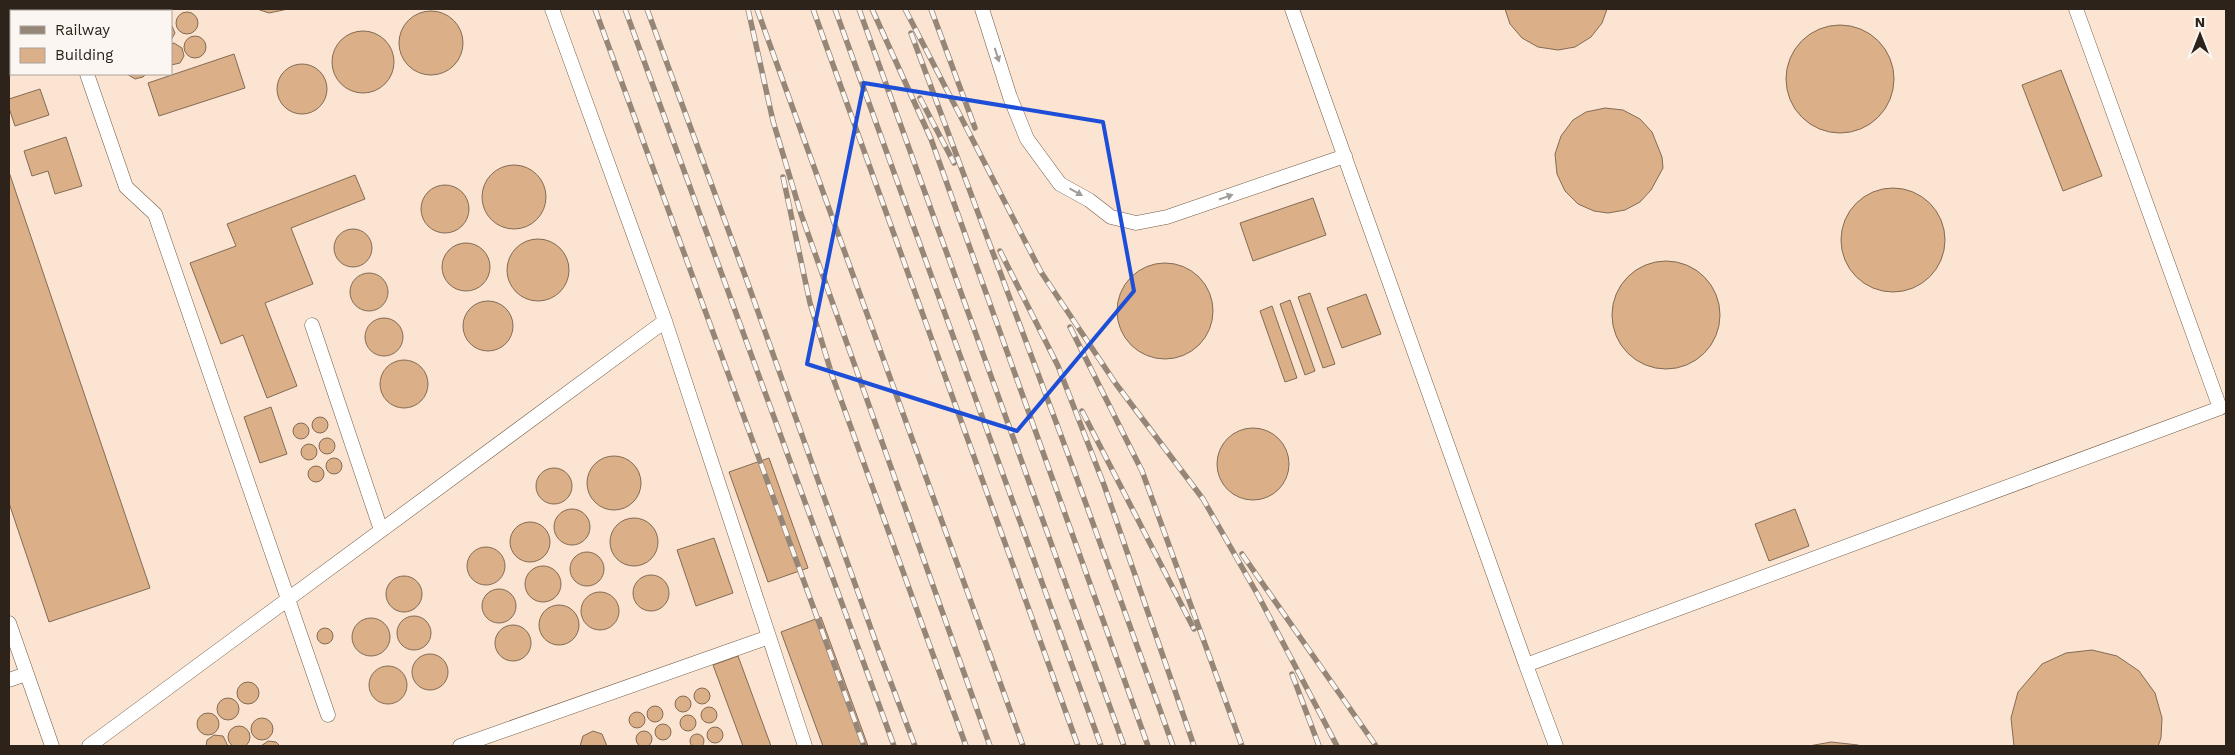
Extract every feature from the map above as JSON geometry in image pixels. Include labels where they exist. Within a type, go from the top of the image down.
[{"type":"lane","points":[[552,9],[665,321],[805,746]]},
{"type":"lane","points":[[982,9],[1010,98],[1027,139],[1060,184],[1089,200],[1111,217],[1136,223],[1166,217],[1345,156]]},
{"type":"lane","points":[[1292,9],[1556,746]]},
{"type":"lane","points":[[1526,665],[2224,411],[2076,9]]},
{"type":"lane","points":[[87,75],[126,188],[155,214],[328,715]]},
{"type":"lane","points":[[89,746],[665,321]]},
{"type":"lane","points":[[312,324],[382,530]]},
{"type":"lane","points":[[9,623],[52,746]]},
{"type":"lane","points":[[460,746],[769,637]]},
{"type":"lane","points":[[9,680],[26,674]]},
{"type":"highlighted area","points":[[864,83],[1103,122],[1134,291],[1017,431],[807,364]]},
{"type":"building","points":[[257,9],[288,9],[269,13]]},
{"type":"building","points":[[1505,9],[1607,9],[1602,23],[1591,37],[1575,47],[1558,50],[1538,47],[1522,38],[1510,24]]},
{"type":"building","points":[[425,11],[437,11],[454,20],[461,31],[463,43],[461,55],[454,66],[437,75],[425,75],[413,70],[404,61],[399,49],[399,37],[404,25],[413,16]]},
{"type":"building","points":[[187,12],[195,15],[198,23],[195,31],[187,34],[179,31],[176,23],[179,15]]},
{"type":"building","points":[[1840,25],[1861,29],[1878,41],[1890,58],[1894,79],[1890,100],[1878,117],[1861,129],[1840,133],[1819,129],[1802,117],[1790,100],[1786,79],[1790,58],[1802,41],[1819,29]]},
{"type":"building","points":[[172,26],[175,33],[172,38]]},
{"type":"building","points":[[363,31],[380,36],[385,40],[389,45],[394,62],[389,79],[385,84],[380,88],[363,93],[346,88],[341,84],[337,79],[332,62],[337,45],[341,40],[346,36]]},
{"type":"building","points":[[195,36],[203,39],[206,47],[203,55],[195,58],[187,55],[184,47],[187,39]]},
{"type":"building","points":[[172,44],[182,48],[184,56],[180,63],[172,65]]},
{"type":"building","points":[[234,54],[245,88],[159,116],[148,83]]},
{"type":"building","points":[[302,64],[320,71],[327,89],[320,107],[302,114],[284,107],[277,89],[284,71]]},
{"type":"building","points":[[2061,70],[2102,176],[2063,191],[2022,85]]},
{"type":"building","points":[[129,75],[145,75],[143,77],[135,79]]},
{"type":"building","points":[[40,89],[49,115],[15,126],[9,108],[9,99]]},
{"type":"building","points":[[1605,108],[1623,110],[1640,119],[1652,132],[1662,157],[1663,168],[1651,190],[1640,202],[1625,210],[1608,213],[1594,211],[1578,204],[1565,191],[1557,174],[1555,154],[1561,136],[1573,120],[1586,112]]},
{"type":"building","points":[[66,137],[82,186],[55,194],[48,171],[32,176],[24,151]]},
{"type":"building","points":[[514,165],[532,171],[540,179],[546,197],[540,215],[532,223],[514,229],[496,223],[488,215],[482,197],[488,179],[496,171]]},
{"type":"building","points":[[9,172],[150,588],[49,622],[9,503]]},
{"type":"building","points":[[355,175],[365,199],[291,228],[313,284],[265,303],[297,386],[267,398],[243,335],[221,344],[190,263],[236,246],[227,224]]},
{"type":"building","points":[[440,185],[450,185],[462,192],[469,204],[469,214],[462,226],[450,233],[440,233],[432,229],[425,222],[421,214],[421,204],[425,196],[432,189]]},
{"type":"building","points":[[1893,188],[1913,192],[1930,203],[1941,220],[1945,240],[1941,260],[1930,277],[1913,288],[1893,292],[1873,288],[1856,277],[1845,260],[1841,240],[1845,220],[1856,203],[1873,192]]},
{"type":"building","points":[[1313,198],[1326,235],[1253,261],[1240,223]]},
{"type":"building","points":[[353,229],[366,235],[372,248],[366,261],[353,267],[340,261],[334,248],[340,235]]},
{"type":"building","points":[[538,239],[550,242],[560,248],[566,258],[569,270],[566,282],[560,292],[550,298],[538,301],[526,298],[516,292],[510,282],[507,270],[510,258],[516,248],[526,242]]},
{"type":"building","points":[[461,243],[471,243],[480,247],[486,253],[489,258],[489,276],[480,287],[471,291],[461,291],[452,287],[446,281],[442,272],[442,262],[446,253],[452,247]]},
{"type":"building","points":[[1666,261],[1687,265],[1704,277],[1716,294],[1720,315],[1716,336],[1704,353],[1687,365],[1666,369],[1645,365],[1628,353],[1616,336],[1612,315],[1616,294],[1628,277],[1645,265]]},
{"type":"building","points":[[1165,263],[1183,266],[1199,277],[1210,293],[1213,311],[1210,329],[1199,345],[1183,356],[1165,359],[1147,356],[1131,345],[1120,329],[1117,311],[1120,293],[1131,277],[1147,266]]},
{"type":"building","points":[[369,273],[382,279],[388,292],[382,305],[369,311],[356,305],[350,292],[356,279]]},
{"type":"building","points":[[1310,293],[1335,364],[1323,368],[1298,297]]},
{"type":"building","points":[[1366,294],[1381,334],[1342,348],[1327,308]]},
{"type":"building","points":[[1290,300],[1315,371],[1305,375],[1280,304]]},
{"type":"building","points":[[488,301],[497,303],[508,312],[513,326],[511,335],[502,346],[488,351],[479,349],[468,340],[463,326],[465,317],[474,306]]},
{"type":"building","points":[[1272,306],[1297,378],[1285,382],[1260,311]]},
{"type":"building","points":[[384,318],[398,323],[403,337],[398,351],[384,356],[370,351],[365,337],[370,323]]},
{"type":"building","points":[[399,360],[409,360],[421,367],[428,379],[428,389],[421,401],[409,408],[399,408],[391,404],[384,397],[380,389],[380,379],[384,371],[391,364]]},
{"type":"building","points":[[271,407],[287,454],[260,463],[244,417]]},
{"type":"building","points":[[320,417],[326,419],[328,425],[326,431],[320,433],[314,431],[312,425],[314,419]]},
{"type":"building","points":[[301,423],[307,425],[309,431],[307,437],[301,439],[295,437],[293,431],[295,425]]},
{"type":"building","points":[[1253,428],[1273,434],[1283,444],[1289,464],[1283,484],[1273,494],[1253,500],[1233,494],[1223,484],[1217,464],[1223,444],[1233,434]]},
{"type":"building","points":[[327,438],[333,440],[335,446],[333,452],[327,454],[321,452],[319,446],[321,440]]},
{"type":"building","points":[[309,444],[315,446],[317,452],[315,458],[309,460],[303,458],[301,452],[303,446]]},
{"type":"building","points":[[614,456],[624,458],[633,464],[639,473],[641,483],[639,493],[633,502],[624,508],[614,510],[604,508],[595,502],[589,493],[587,483],[589,473],[595,464],[604,458]]},
{"type":"building","points":[[334,458],[340,460],[342,466],[340,472],[334,474],[328,472],[326,466],[328,460]]},
{"type":"building","points":[[769,458],[808,568],[768,582],[729,472]]},
{"type":"building","points":[[316,466],[322,468],[324,474],[322,480],[316,482],[310,480],[308,474],[310,468]]},
{"type":"building","points":[[554,468],[561,469],[567,473],[571,479],[571,493],[567,499],[561,503],[554,504],[547,503],[541,499],[537,493],[536,486],[537,479],[541,473],[547,469]]},
{"type":"building","points":[[572,509],[584,515],[590,527],[584,539],[572,545],[560,539],[554,527],[560,515]]},
{"type":"building","points":[[1795,509],[1809,546],[1769,561],[1755,524]]},
{"type":"building","points":[[629,518],[639,518],[648,522],[654,528],[658,542],[654,556],[648,562],[639,566],[629,566],[620,562],[614,556],[610,547],[610,537],[614,528],[620,522]]},
{"type":"building","points":[[530,522],[544,528],[550,542],[544,556],[530,562],[516,556],[510,542],[516,528]]},
{"type":"building","points":[[714,538],[733,593],[696,606],[677,550]]},
{"type":"building","points":[[486,547],[499,553],[505,566],[499,579],[486,585],[473,579],[467,566],[473,553]]},
{"type":"building","points":[[587,552],[599,557],[604,569],[599,581],[587,586],[575,581],[570,569],[575,557]]},
{"type":"building","points":[[543,566],[550,567],[556,571],[560,577],[560,591],[556,597],[550,601],[543,602],[536,601],[530,597],[526,591],[525,584],[526,577],[530,571],[536,567]]},
{"type":"building","points":[[651,575],[664,580],[669,593],[664,606],[651,611],[638,606],[633,593],[638,580]]},
{"type":"building","points":[[404,576],[411,577],[417,581],[421,587],[421,601],[417,607],[411,611],[404,612],[397,611],[391,607],[387,601],[386,594],[387,587],[391,581],[397,577]]},
{"type":"building","points":[[499,589],[506,590],[511,594],[515,599],[515,613],[511,618],[506,622],[499,623],[492,622],[487,618],[483,613],[482,606],[483,599],[487,594],[492,590]]},
{"type":"building","points":[[600,592],[613,598],[619,611],[613,624],[600,630],[587,624],[581,611],[587,598]]},
{"type":"building","points":[[559,605],[570,608],[576,614],[579,625],[576,636],[570,642],[559,645],[548,642],[542,636],[539,625],[542,614],[548,608]]},
{"type":"building","points":[[414,616],[421,617],[426,621],[430,626],[430,640],[426,645],[421,649],[414,650],[407,649],[402,645],[398,640],[397,633],[398,626],[402,621],[407,617]]},
{"type":"building","points":[[821,617],[868,746],[823,746],[781,632]]},
{"type":"building","points":[[371,618],[378,619],[384,624],[389,630],[389,644],[384,650],[378,655],[371,656],[364,655],[358,650],[353,644],[352,637],[353,630],[358,624],[364,619]]},
{"type":"building","points":[[513,625],[525,631],[531,643],[525,655],[513,661],[501,655],[495,643],[501,631]]},
{"type":"building","points":[[322,628],[328,628],[333,633],[331,642],[322,644],[317,639],[317,633]]},
{"type":"building","points":[[2092,650],[2117,656],[2139,671],[2155,693],[2162,718],[2161,738],[2158,746],[2014,746],[2011,718],[2018,692],[2042,664],[2066,653]]},
{"type":"building","points":[[430,654],[437,655],[443,659],[447,665],[447,679],[443,685],[437,689],[430,690],[423,689],[417,685],[413,679],[412,672],[413,665],[417,659],[423,655]]},
{"type":"building","points":[[738,656],[771,746],[743,746],[713,665]]},
{"type":"building","points":[[388,666],[401,672],[407,685],[401,698],[388,704],[375,698],[369,685],[375,672]]},
{"type":"building","points":[[248,682],[256,685],[259,693],[256,701],[248,704],[240,701],[237,693],[240,685]]},
{"type":"building","points":[[702,688],[708,690],[710,696],[708,702],[702,704],[696,702],[694,696],[696,690]]},
{"type":"building","points":[[683,696],[689,698],[691,704],[689,710],[683,712],[677,710],[675,704],[677,698]]},
{"type":"building","points":[[228,698],[236,701],[239,709],[236,717],[228,720],[220,717],[217,709],[220,701]]},
{"type":"building","points":[[655,706],[661,708],[663,714],[661,720],[655,722],[649,720],[647,714],[649,708]]},
{"type":"building","points":[[709,707],[715,709],[717,715],[715,721],[709,723],[703,721],[701,715],[703,709]]},
{"type":"building","points":[[637,712],[643,714],[645,720],[643,726],[637,728],[631,726],[629,720],[631,714]]},
{"type":"building","points":[[208,713],[216,716],[219,724],[216,732],[208,735],[200,732],[197,724],[200,716]]},
{"type":"building","points":[[688,715],[694,717],[696,723],[694,729],[688,731],[682,729],[680,723],[682,717]]},
{"type":"building","points":[[262,718],[270,721],[273,729],[270,737],[262,740],[254,737],[251,729],[254,721]]},
{"type":"building","points":[[663,724],[669,726],[671,732],[669,738],[663,740],[657,738],[655,732],[657,726]]},
{"type":"building","points":[[239,726],[247,729],[250,737],[247,745],[239,748],[231,745],[228,737],[231,729]]},
{"type":"building","points":[[715,727],[721,729],[723,735],[721,741],[715,743],[709,741],[707,735],[709,729]]},
{"type":"building","points":[[593,731],[602,734],[607,746],[580,746],[583,736]]},
{"type":"building","points":[[644,731],[650,733],[652,739],[650,745],[644,747],[638,745],[636,739],[638,733]]},
{"type":"building","points":[[694,734],[700,734],[704,741],[700,748],[694,748],[690,744],[690,738]]},
{"type":"building","points":[[214,735],[223,736],[228,746],[206,746],[207,740]]},
{"type":"building","points":[[268,741],[276,742],[280,746],[261,746]]},
{"type":"building","points":[[1831,742],[1858,745],[1860,746],[1809,746]]},
{"type":"railway","points":[[595,9],[864,746]]},
{"type":"railway","points":[[625,9],[894,746]]},
{"type":"railway","points":[[647,9],[915,746]]},
{"type":"railway","points":[[748,9],[773,121],[801,214],[990,746]]},
{"type":"railway","points":[[757,9],[1023,746]]},
{"type":"railway","points":[[813,9],[1078,746]]},
{"type":"railway","points":[[835,9],[1101,746]]},
{"type":"railway","points":[[859,9],[1124,746]]},
{"type":"railway","points":[[872,9],[931,139],[1148,746]]},
{"type":"railway","points":[[905,9],[1041,272],[1116,384],[1203,499],[1259,597],[1337,746]]},
{"type":"railway","points":[[931,9],[975,128]]},
{"type":"railway","points":[[911,33],[1072,465],[1173,746]]},
{"type":"railway","points":[[920,98],[954,163]]},
{"type":"railway","points":[[783,177],[810,303],[832,375],[966,746]]},
{"type":"railway","points":[[1000,251],[1058,366],[1104,485],[1194,746]]},
{"type":"railway","points":[[1070,327],[1142,471],[1242,746]]},
{"type":"railway","points":[[1082,411],[1194,629]]},
{"type":"railway","points":[[1242,554],[1376,746]]},
{"type":"railway","points":[[1292,674],[1319,746]]}]
